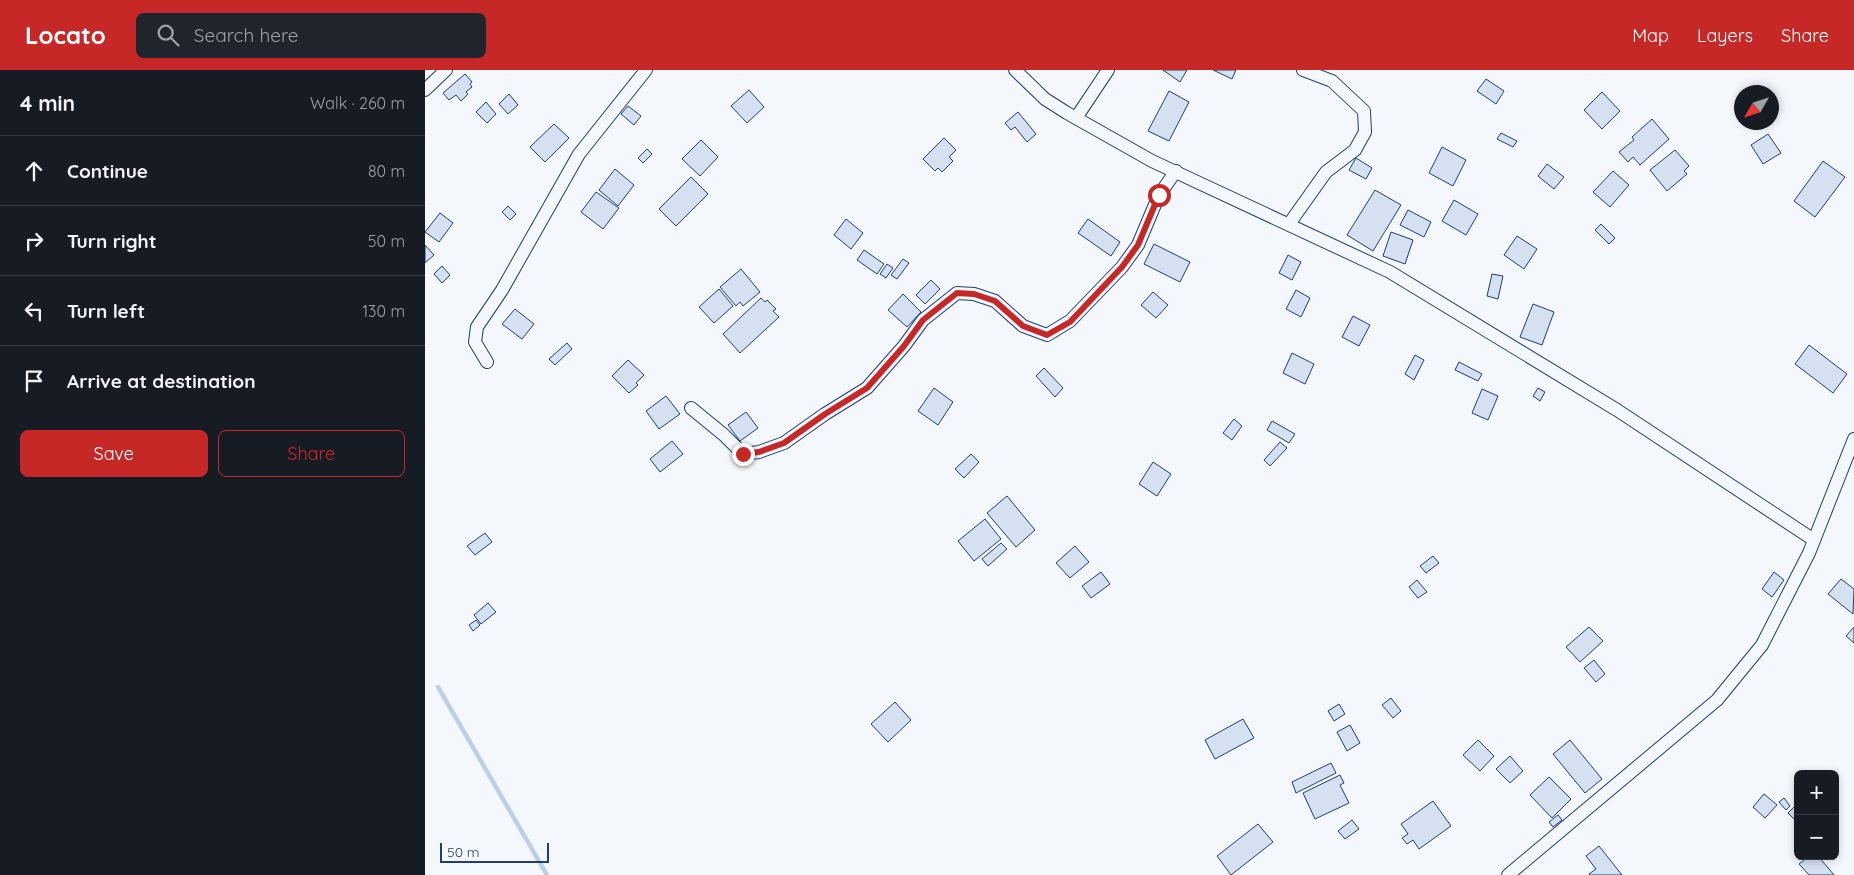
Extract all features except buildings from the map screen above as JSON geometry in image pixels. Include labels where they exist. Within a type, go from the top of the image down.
[{"type":"street","points":[[425,90],[446,70]]},
{"type":"street","points":[[487,362],[475,342],[477,327],[502,290],[579,154],[646,70]]},
{"type":"street","points":[[1015,70],[1045,99],[1122,145],[1390,272],[1617,410],[1815,540]]},
{"type":"street","points":[[1076,118],[1107,70]]},
{"type":"street","points":[[1289,224],[1326,172],[1355,150],[1365,132],[1364,111],[1332,81],[1303,70]]},
{"type":"street","points":[[691,408],[724,435],[743,454],[759,452],[784,443],[825,414],[867,388],[904,346],[923,320],[957,293],[974,294],[995,301],[1023,326],[1047,335],[1070,322],[1122,267],[1138,245],[1159,195],[1176,172]]},
{"type":"street","points":[[1508,875],[1717,700],[1762,645],[1815,540],[1854,439]]},
{"type":"waterway","points":[[438,687],[547,875]]},
{"type":"route","points":[[743,454],[759,452],[784,443],[825,414],[867,388],[904,346],[923,320],[957,293],[974,294],[995,301],[1023,326],[1047,335],[1070,322],[1122,267],[1138,245],[1159,195]]}]
